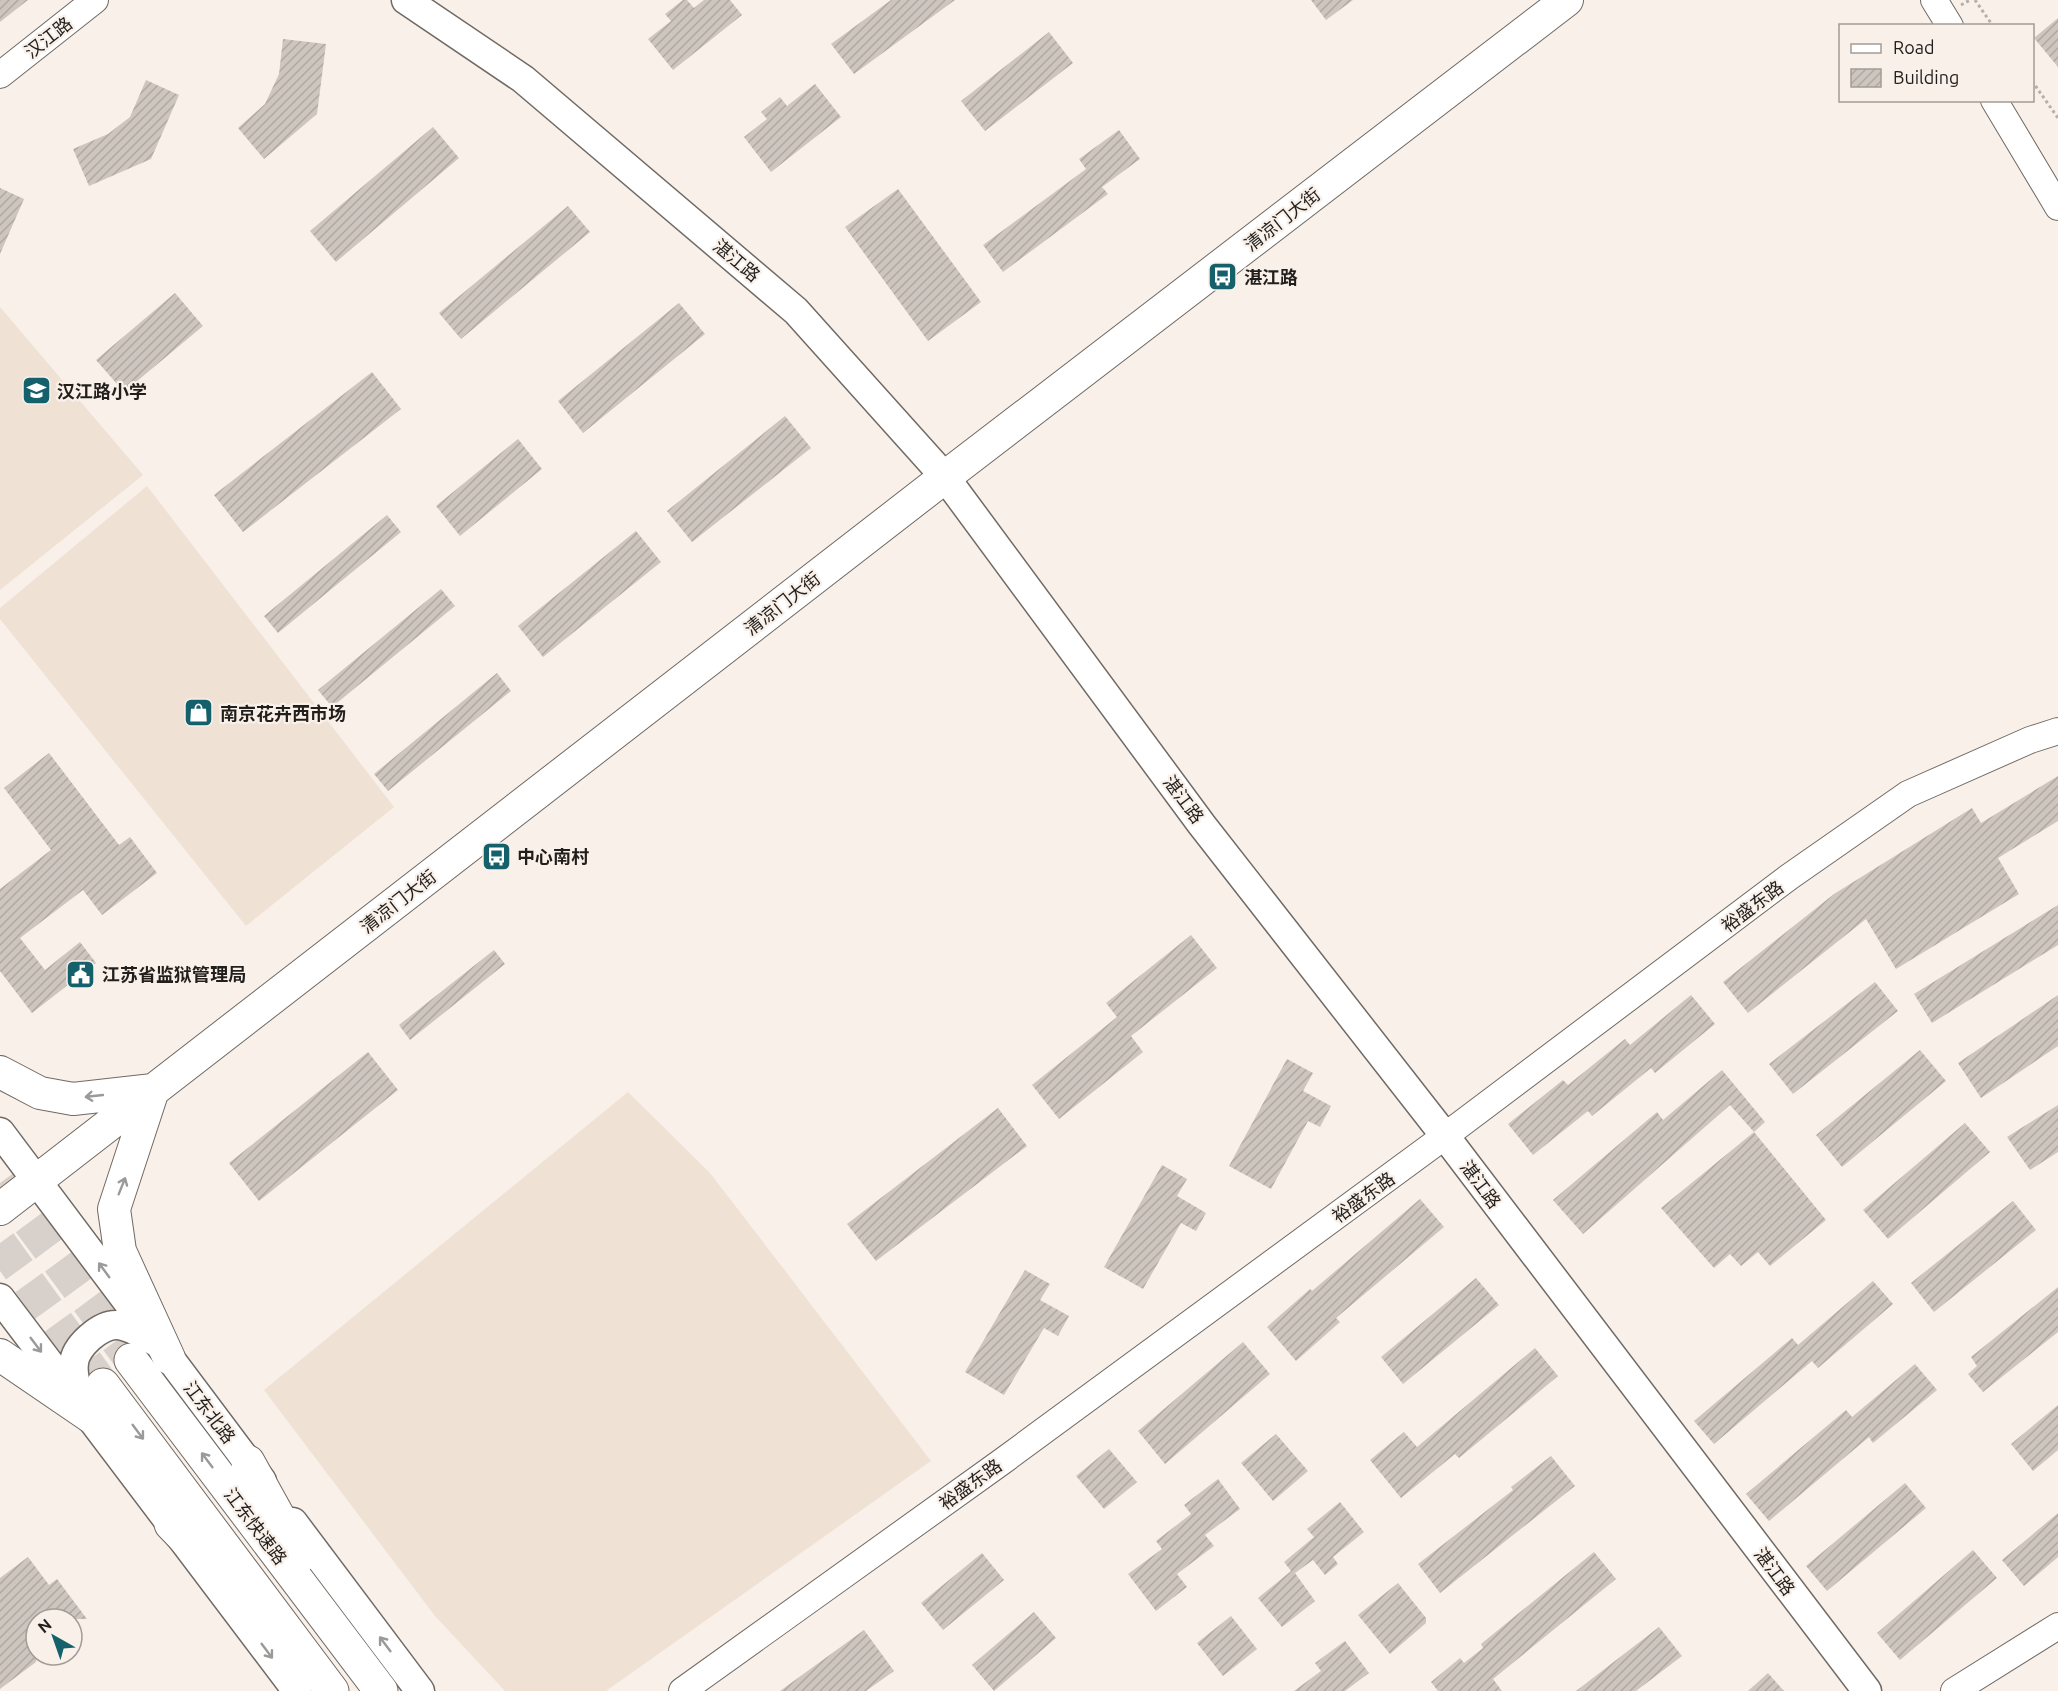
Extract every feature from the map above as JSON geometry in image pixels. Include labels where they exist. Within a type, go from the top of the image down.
[{"type":"highway","name":"江东快速路","points":[[131,1360],[381,1691]]},
{"type":"highway","name":"江东快速路","points":[[92,1402],[318,1688]]},
{"type":"highway","points":[[248,1462],[356,1658]]},
{"type":"highway","points":[[171,1524],[318,1688]]},
{"type":"main road","name":"湛江路","points":[[406,0],[523,79],[796,310],[945,477],[1202,825],[1445,1136],[1867,1691]]},
{"type":"main road","name":"清凉门大街","points":[[0,1209],[945,477],[1567,0]]},
{"type":"main road","points":[[0,1071],[40,1093],[73,1099],[153,1090],[114,1209],[120,1251],[164,1350]]},
{"type":"main road","name":"江东北路","points":[[0,1132],[420,1691]]},
{"type":"main road","points":[[0,1298],[92,1402]]},
{"type":"main road","points":[[164,1350],[134,1329],[115,1325],[97,1332],[85,1341],[74,1360],[74,1375],[171,1524]]},
{"type":"main road","points":[[0,1355],[92,1402]]},
{"type":"street","name":"汉江路","points":[[0,75],[95,0]]},
{"type":"street","points":[[1934,0],[1949,24]]},
{"type":"street","points":[[1995,102],[2058,207]]},
{"type":"street","name":"裕盛东路","points":[[682,1691],[1000,1463],[1445,1136],[1789,877],[1908,794],[2010,749],[2058,731]]},
{"type":"street","points":[[1954,1691],[2058,1626]]},
{"type":"path","points":[[1975,0],[1992,24]]},
{"type":"path","points":[[2034,84],[2058,118]]},
{"type":"shaded area","name":"汉江路小学","points":[[0,307],[143,475],[0,590]]},
{"type":"shaded area","name":"南京花卉西市场","points":[[147,486],[394,807],[246,926],[0,619],[0,608]]},
{"type":"shaded area","points":[[628,1092],[710,1173],[931,1461],[606,1691],[505,1691],[435,1616],[264,1390]]},
{"type":"building","points":[[0,0],[28,0],[0,22]]},
{"type":"building","points":[[683,0],[687,0],[694,8],[704,0],[730,0],[742,15],[673,70],[648,39],[671,21],[665,14]]},
{"type":"building","points":[[891,0],[955,0],[854,74],[831,44]]},
{"type":"building","points":[[1311,0],[1353,0],[1326,20]]},
{"type":"building","points":[[2058,18],[2058,67],[2034,38]]},
{"type":"building","points":[[1049,32],[1073,63],[985,131],[961,101]]},
{"type":"building","points":[[283,39],[326,44],[317,114],[264,159],[238,128],[265,104],[279,74]]},
{"type":"building","points":[[146,80],[179,95],[151,159],[89,186],[73,149],[108,134],[130,117]]},
{"type":"building","points":[[815,84],[841,117],[771,172],[744,137],[767,119],[761,112],[780,97],[787,106]]},
{"type":"building","points":[[433,127],[459,158],[336,262],[310,231]]},
{"type":"building","points":[[1119,130],[1140,159],[1102,187],[1108,194],[1003,272],[983,245],[1086,169],[1079,159]]},
{"type":"building","points":[[0,188],[24,199],[0,254]]},
{"type":"building","points":[[898,189],[981,302],[928,341],[845,227]]},
{"type":"building","points":[[568,206],[590,232],[461,339],[439,313]]},
{"type":"building","points":[[175,293],[203,326],[124,392],[96,360]]},
{"type":"building","points":[[679,303],[705,334],[583,433],[558,401]]},
{"type":"building","points":[[372,372],[401,409],[243,532],[214,495]]},
{"type":"building","points":[[785,416],[811,448],[692,542],[667,511]]},
{"type":"building","points":[[518,439],[542,469],[460,536],[436,506]]},
{"type":"building","points":[[387,515],[401,532],[278,633],[264,616]]},
{"type":"building","points":[[636,531],[661,562],[543,657],[518,626]]},
{"type":"building","points":[[441,589],[455,606],[332,707],[318,690]]},
{"type":"building","points":[[497,673],[511,691],[388,791],[374,774]]},
{"type":"building","points":[[49,753],[119,845],[130,837],[157,873],[102,915],[83,890],[20,938],[45,970],[80,942],[96,963],[32,1013],[0,971],[0,889],[51,850],[4,788]]},
{"type":"building","points":[[2058,776],[2058,821],[1998,858],[2019,894],[1896,969],[1866,919],[1748,1013],[1723,982],[1834,894],[1972,808],[1981,823]]},
{"type":"building","points":[[2058,905],[2058,945],[1932,1023],[1914,994]]},
{"type":"building","points":[[1191,935],[1217,968],[1131,1036],[1143,1052],[1059,1119],[1032,1085],[1117,1017],[1106,1003]]},
{"type":"building","points":[[494,950],[505,964],[410,1040],[399,1025]]},
{"type":"building","points":[[1875,982],[1898,1011],[1793,1094],[1769,1064]]},
{"type":"building","points":[[1691,995],[1715,1024],[1655,1073],[1651,1068],[1592,1116],[1588,1111],[1533,1155],[1508,1124],[1563,1080],[1568,1085],[1625,1039],[1630,1045]]},
{"type":"building","points":[[2058,995],[2058,1046],[1981,1098],[1958,1063]]},
{"type":"building","points":[[1920,1050],[1946,1081],[1842,1167],[1816,1135]]},
{"type":"building","points":[[368,1052],[398,1090],[259,1201],[229,1163]]},
{"type":"building","points":[[1287,1059],[1313,1073],[1303,1091],[1331,1106],[1320,1127],[1308,1121],[1271,1189],[1229,1166]]},
{"type":"building","points":[[1722,1070],[1765,1122],[1754,1132],[1730,1105],[1583,1234],[1553,1200],[1657,1112],[1663,1120]]},
{"type":"building","points":[[2058,1105],[2058,1152],[2030,1170],[2007,1137]]},
{"type":"building","points":[[998,1108],[1027,1146],[876,1261],[847,1224]]},
{"type":"building","points":[[1965,1123],[1990,1152],[1888,1239],[1863,1210]]},
{"type":"building","points":[[1754,1132],[1826,1220],[1770,1266],[1758,1252],[1741,1266],[1730,1254],[1714,1268],[1661,1208]]},
{"type":"building","points":[[1162,1165],[1187,1179],[1177,1196],[1206,1213],[1196,1231],[1181,1223],[1143,1289],[1104,1267]]},
{"type":"building","points":[[1420,1199],[1444,1227],[1336,1318],[1340,1322],[1296,1361],[1267,1327]]},
{"type":"building","points":[[2013,1201],[2036,1230],[1934,1312],[1911,1283]]},
{"type":"building","points":[[1025,1270],[1050,1284],[1040,1300],[1069,1316],[1058,1336],[1044,1328],[1004,1395],[965,1372]]},
{"type":"building","points":[[1476,1278],[1499,1305],[1403,1384],[1381,1357]]},
{"type":"building","points":[[1873,1281],[1893,1304],[1818,1368],[1812,1361],[1714,1444],[1694,1421],[1792,1338],[1798,1345]]},
{"type":"building","points":[[2058,1287],[2058,1332],[1983,1392],[1968,1374],[1977,1366],[1971,1357]]},
{"type":"building","points":[[1243,1342],[1270,1374],[1165,1464],[1138,1431]]},
{"type":"building","points":[[1535,1348],[1558,1376],[1459,1458],[1455,1454],[1401,1498],[1370,1460],[1404,1432],[1417,1447]]},
{"type":"building","points":[[1915,1364],[1937,1390],[1873,1443],[1869,1437],[1769,1521],[1746,1494],[1846,1410],[1852,1417]]},
{"type":"building","points":[[2058,1405],[2058,1450],[2033,1471],[2011,1444]]},
{"type":"building","points":[[1276,1434],[1308,1471],[1273,1501],[1241,1463]]},
{"type":"building","points":[[1109,1449],[1137,1482],[1104,1509],[1076,1476]]},
{"type":"building","points":[[1551,1456],[1575,1486],[1440,1593],[1418,1564],[1513,1490],[1511,1487]]},
{"type":"building","points":[[1218,1479],[1240,1509],[1205,1535],[1214,1546],[1177,1574],[1187,1587],[1156,1611],[1128,1574],[1162,1549],[1156,1541],[1191,1514],[1184,1505]]},
{"type":"building","points":[[1905,1483],[1926,1508],[1827,1591],[1806,1566]]},
{"type":"building","points":[[1340,1502],[1364,1532],[1333,1557],[1338,1564],[1325,1575],[1313,1560],[1295,1573],[1315,1601],[1282,1627],[1258,1598],[1291,1571],[1284,1562],[1314,1537],[1307,1529]]},
{"type":"building","points":[[2058,1513],[2058,1557],[2024,1586],[2002,1560]]},
{"type":"building","points":[[1973,1550],[1997,1578],[1900,1660],[1877,1633]]},
{"type":"building","points":[[1594,1552],[1616,1579],[1493,1679],[1502,1691],[1438,1691],[1431,1682],[1460,1658],[1464,1663],[1483,1648],[1481,1644]]},
{"type":"building","points":[[982,1553],[1004,1580],[943,1630],[921,1603]]},
{"type":"building","points":[[28,1557],[49,1585],[57,1579],[78,1607],[24,1607],[24,1667],[29,1667],[0,1689],[0,1578]]},
{"type":"building","points":[[1398,1583],[1426,1618],[1426,1623],[1390,1654],[1358,1615]]},
{"type":"building","points":[[1034,1612],[1056,1638],[994,1691],[972,1665]]},
{"type":"building","points":[[1231,1616],[1257,1649],[1223,1676],[1197,1643]]},
{"type":"building","points":[[1659,1627],[1682,1656],[1636,1691],[1576,1691]]},
{"type":"building","points":[[864,1630],[894,1671],[866,1691],[780,1691]]},
{"type":"building","points":[[1345,1641],[1369,1673],[1345,1691],[1294,1691],[1321,1671],[1315,1663]]},
{"type":"building","points":[[1768,1673],[1784,1691],[1748,1691]]},
{"type":"tunnel","points":[[0,1183],[131,1360]]},
{"type":"tunnel","points":[[0,1243],[103,1385]]},
{"type":"place","name":"湛江路","points":[[1223,277]]},
{"type":"place","name":"汉江路小学","points":[[36,391]]},
{"type":"place","name":"南京花卉西市场","points":[[199,713]]},
{"type":"place","name":"中心南村","points":[[496,856]]},
{"type":"place","name":"江苏省监狱管理局","points":[[81,974]]}]
